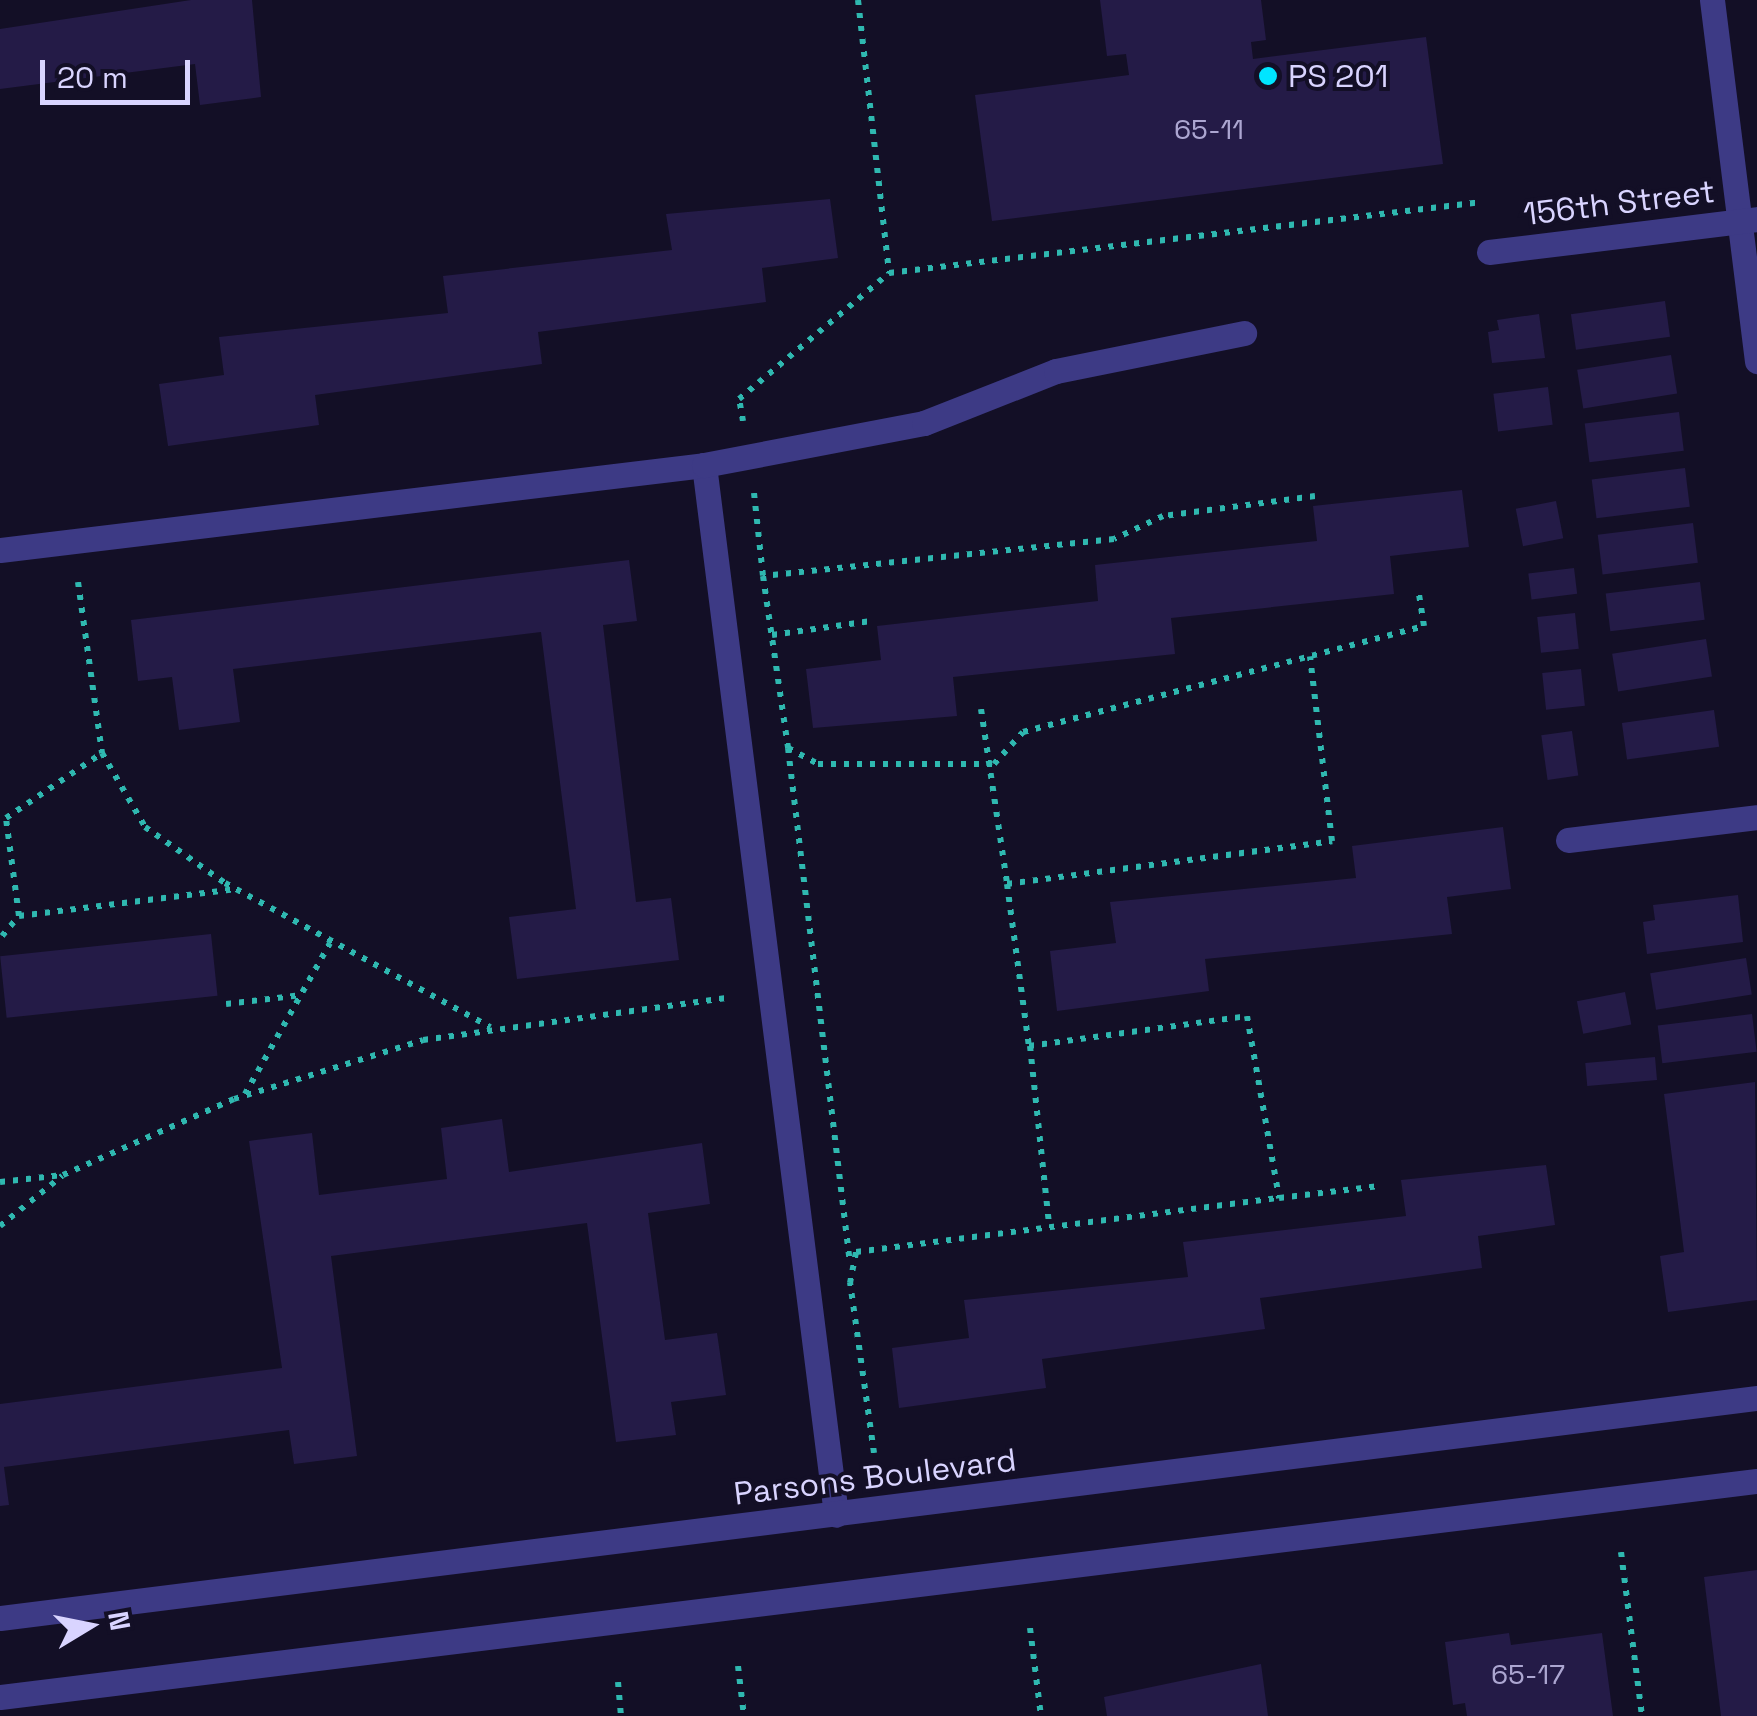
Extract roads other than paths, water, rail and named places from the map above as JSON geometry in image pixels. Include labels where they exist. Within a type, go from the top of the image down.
[{"type":"street","points":[[1712,0],[1748,220],[1757,361]]},
{"type":"street","name":"156th Street","points":[[1489,252],[1748,220]]},
{"type":"street","points":[[0,550],[704,465],[924,423],[1056,370],[1244,333]]},
{"type":"street","points":[[704,465],[836,1515]]},
{"type":"street","points":[[1568,840],[1757,817]]},
{"type":"street","name":"Parsons Boulevard","points":[[0,1618],[1757,1398]]},
{"type":"street","points":[[0,1697],[1757,1481]]},
{"type":"place","name":"PS 201","points":[[1268,76]]}]
